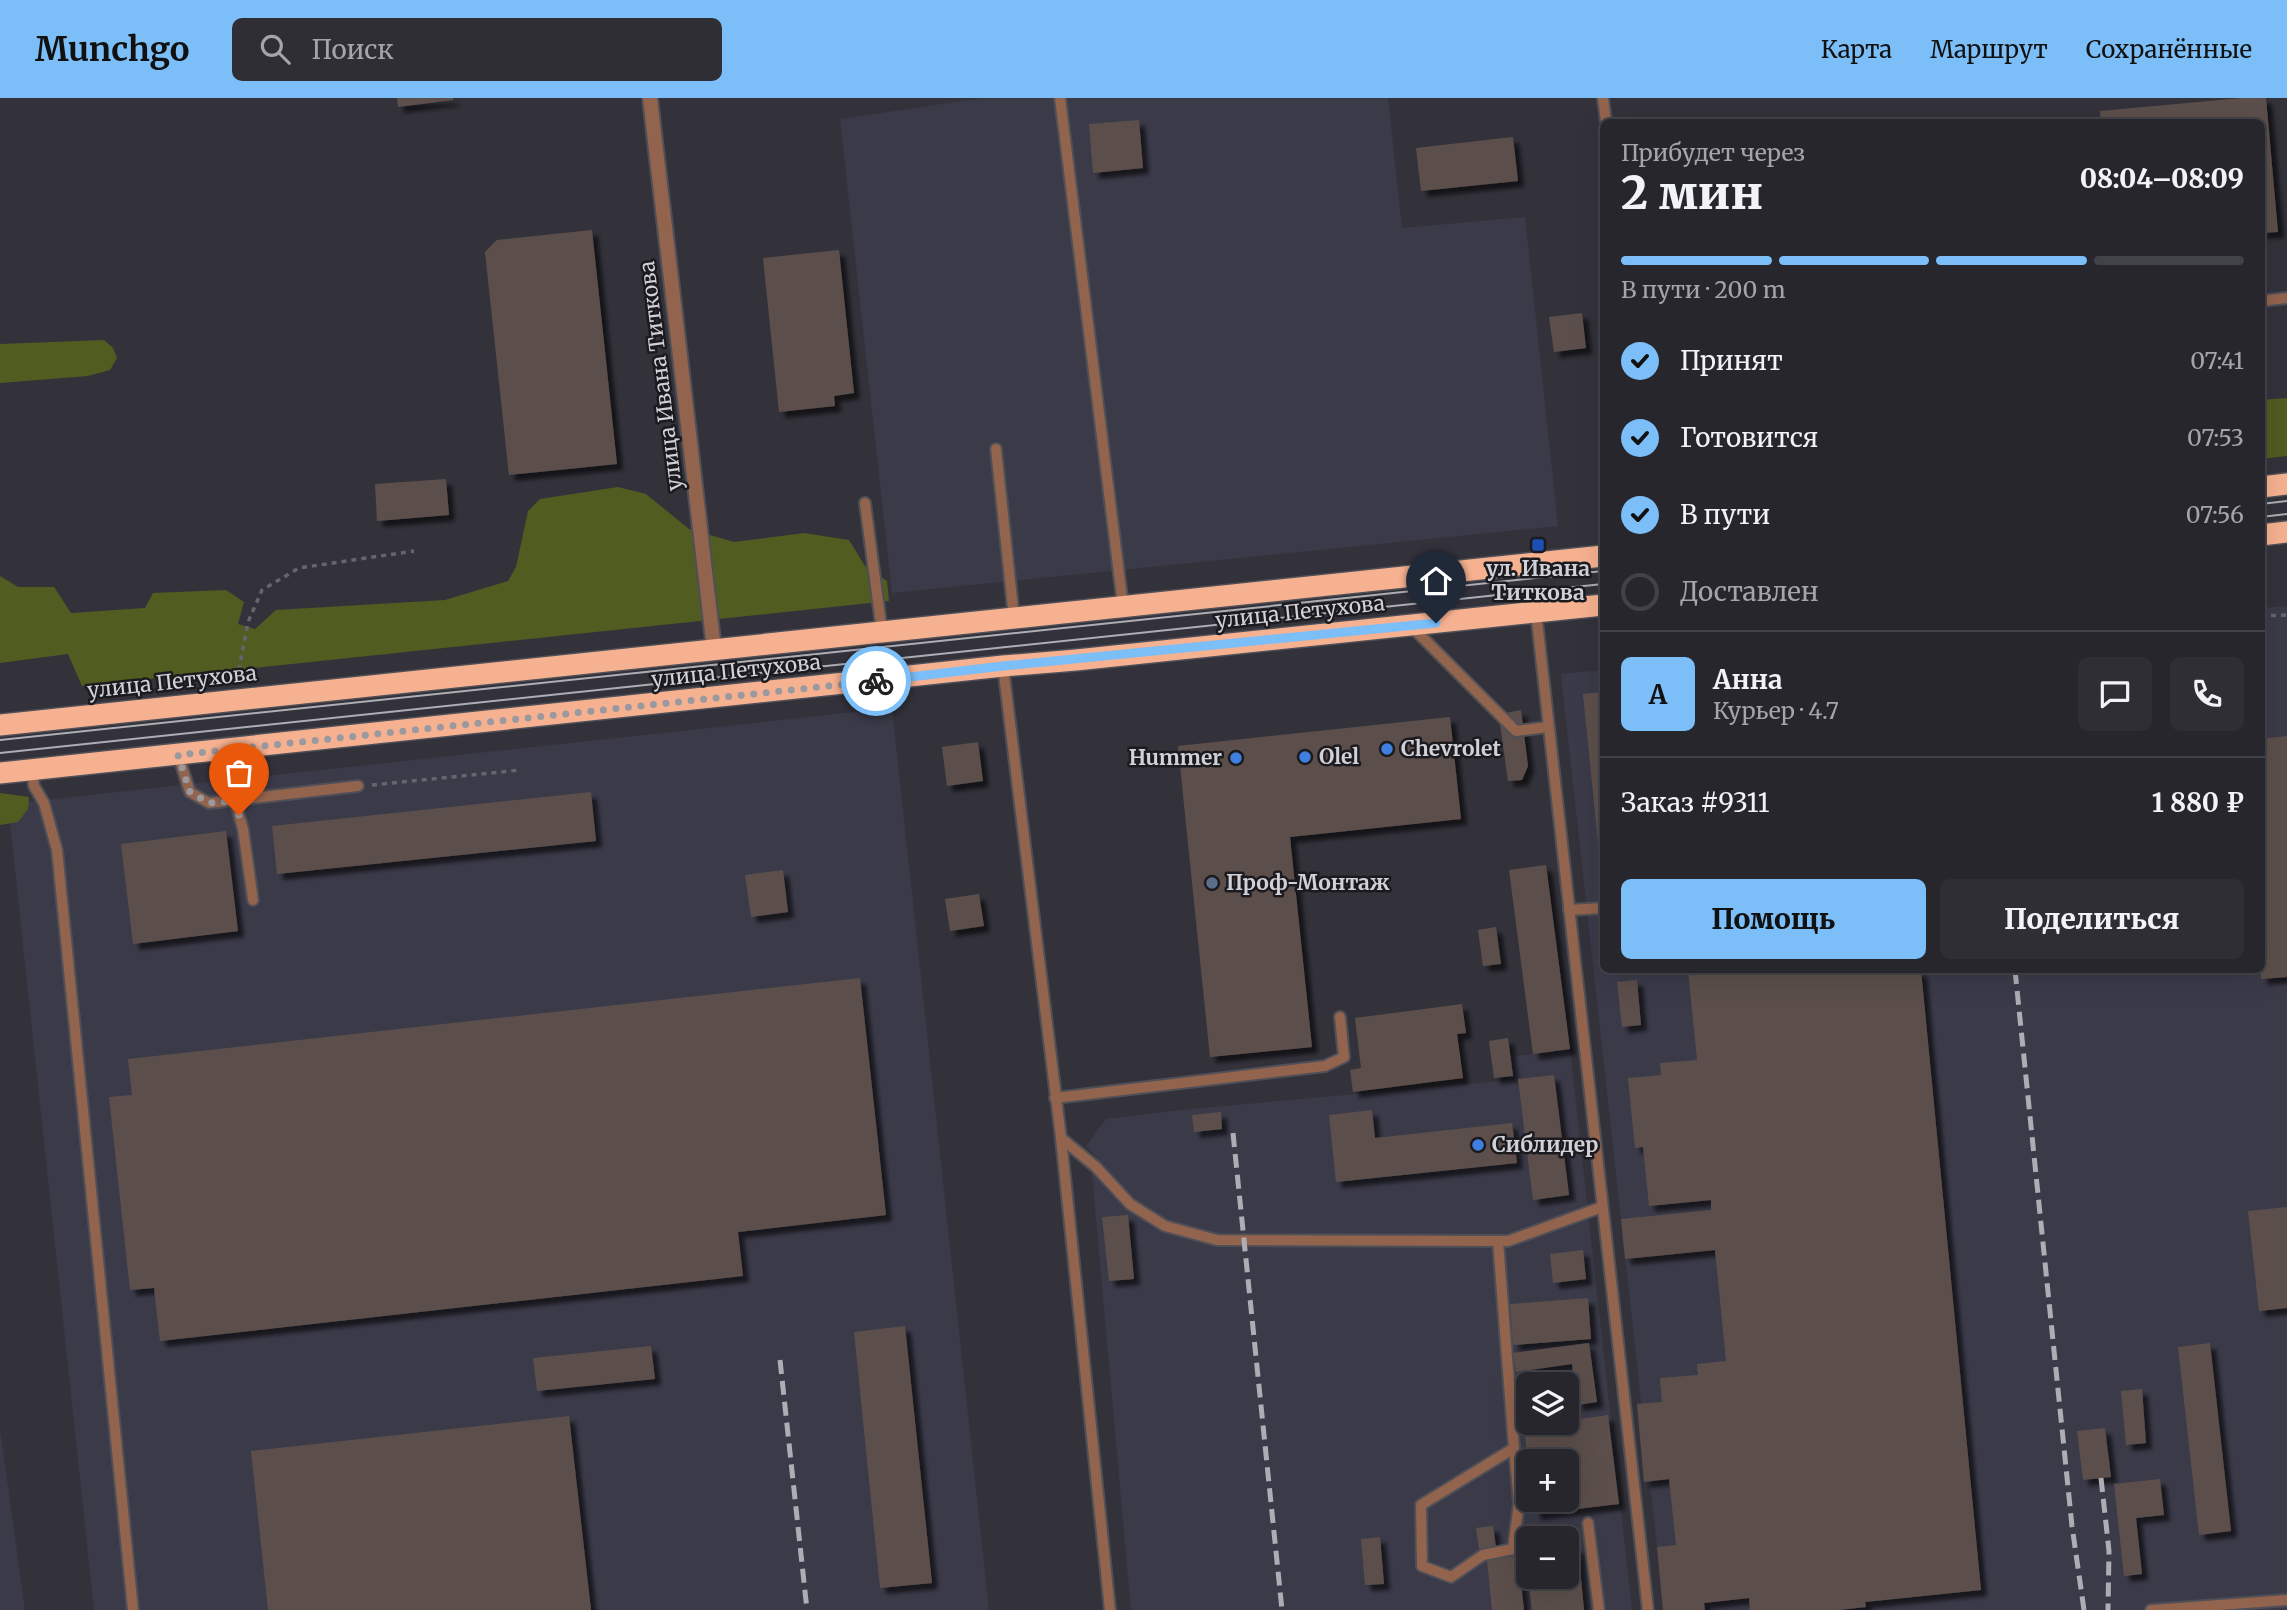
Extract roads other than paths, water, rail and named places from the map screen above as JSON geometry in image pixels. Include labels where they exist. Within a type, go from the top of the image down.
[{"type":"highway","points":[[2265,487],[2287,484]]},
{"type":"highway","points":[[2265,535],[2287,532]]},
{"type":"highway","name":"улица Петухова","points":[[0,725],[1600,556]]},
{"type":"highway","name":"улица Петухова","points":[[0,773],[1600,605]]},
{"type":"street","name":"улица Ивана Титкова","points":[[650,98],[714,649]]},
{"type":"lane","points":[[1060,98],[1123,606]]},
{"type":"lane","points":[[1603,98],[1606,119]]},
{"type":"lane","points":[[2265,301],[2287,299]]},
{"type":"lane","points":[[996,449],[1014,618]]},
{"type":"lane","points":[[865,503],[882,632]]},
{"type":"lane","points":[[1535,612],[1648,1610]]},
{"type":"lane","points":[[1411,626],[1516,731],[1548,727]]},
{"type":"lane","points":[[1003,666],[1060,1138],[1110,1610]]},
{"type":"lane","points":[[178,755],[190,792],[209,803],[358,786]]},
{"type":"lane","points":[[32,770],[34,786],[44,803],[57,850],[133,1610]]},
{"type":"lane","points":[[235,801],[243,829],[253,900]]},
{"type":"lane","points":[[1569,910],[1600,908]]},
{"type":"lane","points":[[1055,1098],[1325,1066],[1344,1057],[1340,1017]]},
{"type":"lane","points":[[1060,1138],[1096,1167],[1130,1204],[1165,1226],[1217,1240],[1507,1241],[1602,1207]]},
{"type":"lane","points":[[1498,1241],[1519,1503],[1513,1549],[1483,1555],[1451,1577],[1422,1566],[1421,1505],[1514,1448]]},
{"type":"lane","points":[[1588,1523],[1599,1610]]},
{"type":"lane","points":[[2151,1610],[2287,1600]]},
{"type":"tram line","points":[[2265,504],[2287,501]]},
{"type":"tram line","points":[[2265,517],[2287,514]]},
{"type":"tram line","points":[[0,740],[1600,571]]},
{"type":"tram line","points":[[0,753],[1600,584]]},
{"type":"railway","points":[[2015,973],[2072,1526],[2084,1610]]},
{"type":"railway","points":[[1233,1133],[1282,1610]]},
{"type":"railway","points":[[780,1360],[807,1610]]},
{"type":"railway","points":[[2101,1478],[2109,1551],[2108,1610]]},
{"type":"place","name":"ул. Ивана Титкова","points":[[1538,545]]},
{"type":"place","name":"Chevrolet","points":[[1387,749]]},
{"type":"place","name":"Olel","points":[[1305,757]]},
{"type":"place","name":"Hummer","points":[[1236,758]]},
{"type":"place","name":"Проф-Монтаж","points":[[1212,883]]},
{"type":"place","name":"Сиблидер","points":[[1478,1145]]}]
